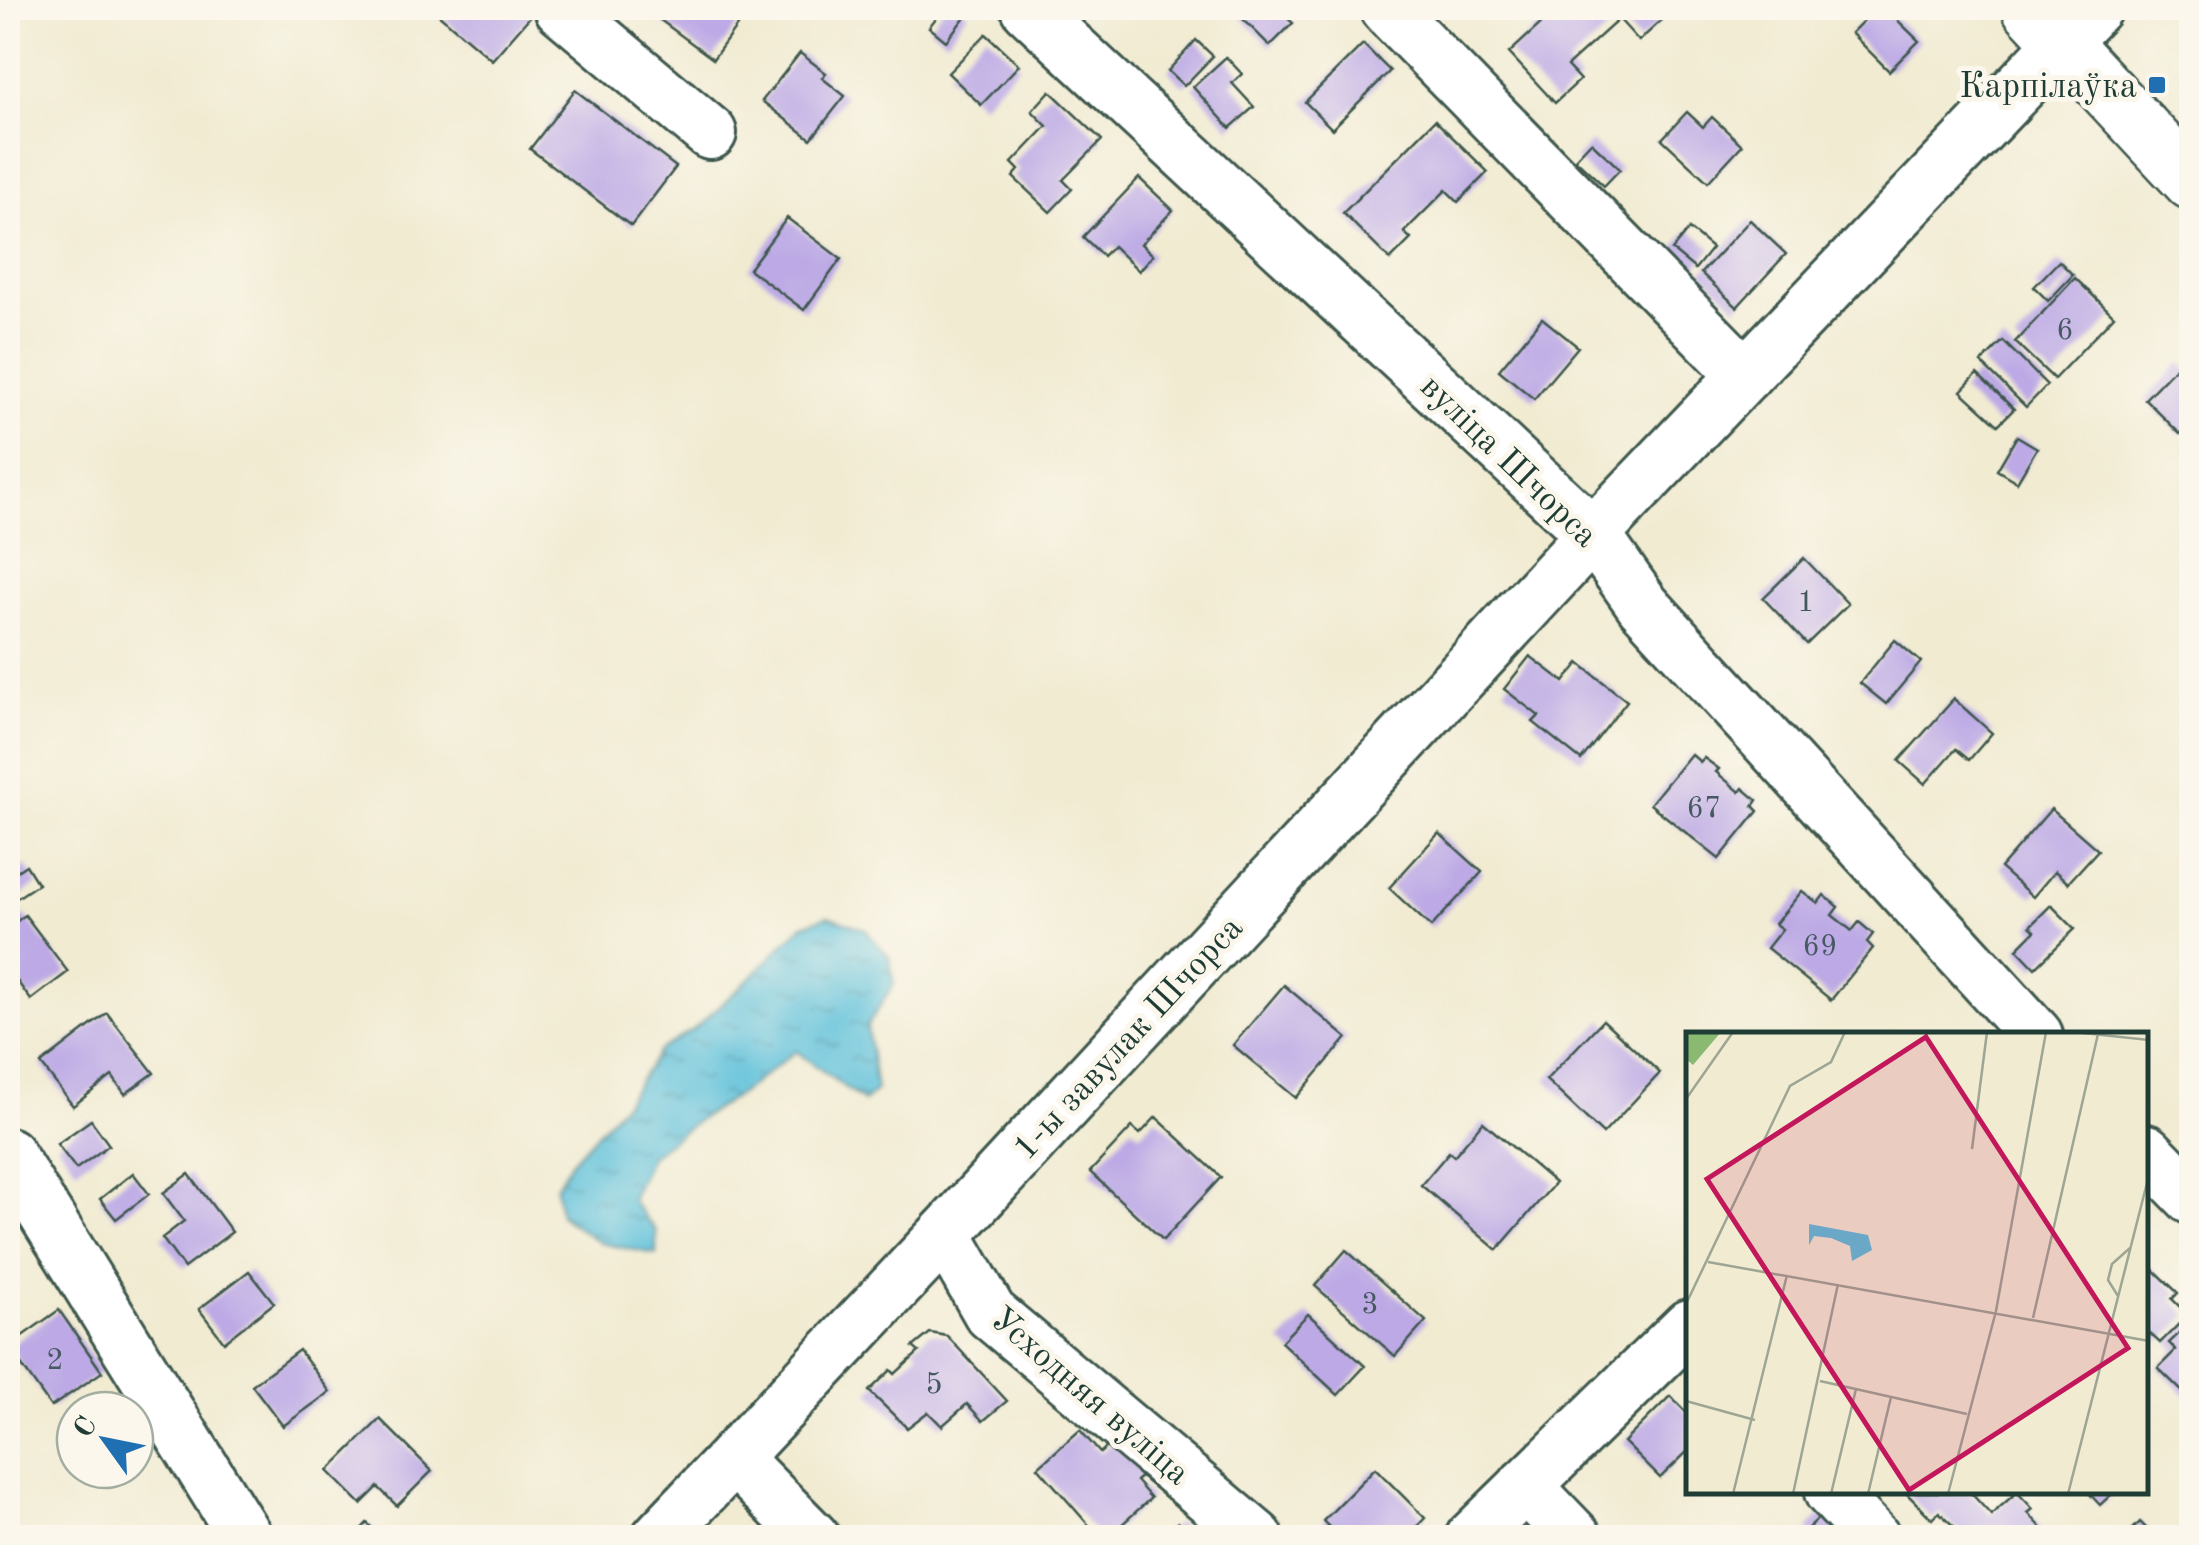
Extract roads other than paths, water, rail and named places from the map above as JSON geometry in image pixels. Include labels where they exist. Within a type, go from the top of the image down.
[{"type":"main road","points":[[2062,19],[2192,182]]},
{"type":"street","points":[[561,8],[710,133]]},
{"type":"street","name":"вуліца Шчорса","points":[[1028,8],[1593,534],[1643,606],[2012,1027]]},
{"type":"street","name":"1-ы завулак Шчорса","points":[[658,1538],[1745,375],[2062,19]]},
{"type":"street","points":[[1403,24],[1745,375]]},
{"type":"street","points":[[8,1154],[246,1538]]},
{"type":"street","points":[[2149,1154],[2192,1198]]},
{"type":"street","name":"Усходняя вуліца","points":[[946,1234],[990,1313],[1257,1538]]},
{"type":"street","points":[[1472,1538],[1686,1335]]},
{"type":"street","points":[[734,1458],[813,1538]]},
{"type":"street","points":[[1525,1485],[1576,1538]]},
{"type":"street","points":[[1834,1495],[1874,1538]]},
{"type":"water","points":[[828,916],[865,929],[889,957],[894,984],[867,1026],[876,1090],[864,1102],[796,1051],[698,1120],[650,1156],[631,1200],[656,1231],[656,1254],[600,1243],[560,1215],[556,1187],[570,1163],[625,1102],[660,1050],[694,1029],[803,925]]},
{"type":"place","name":"Карпілаўка","points":[[2157,85]]}]
